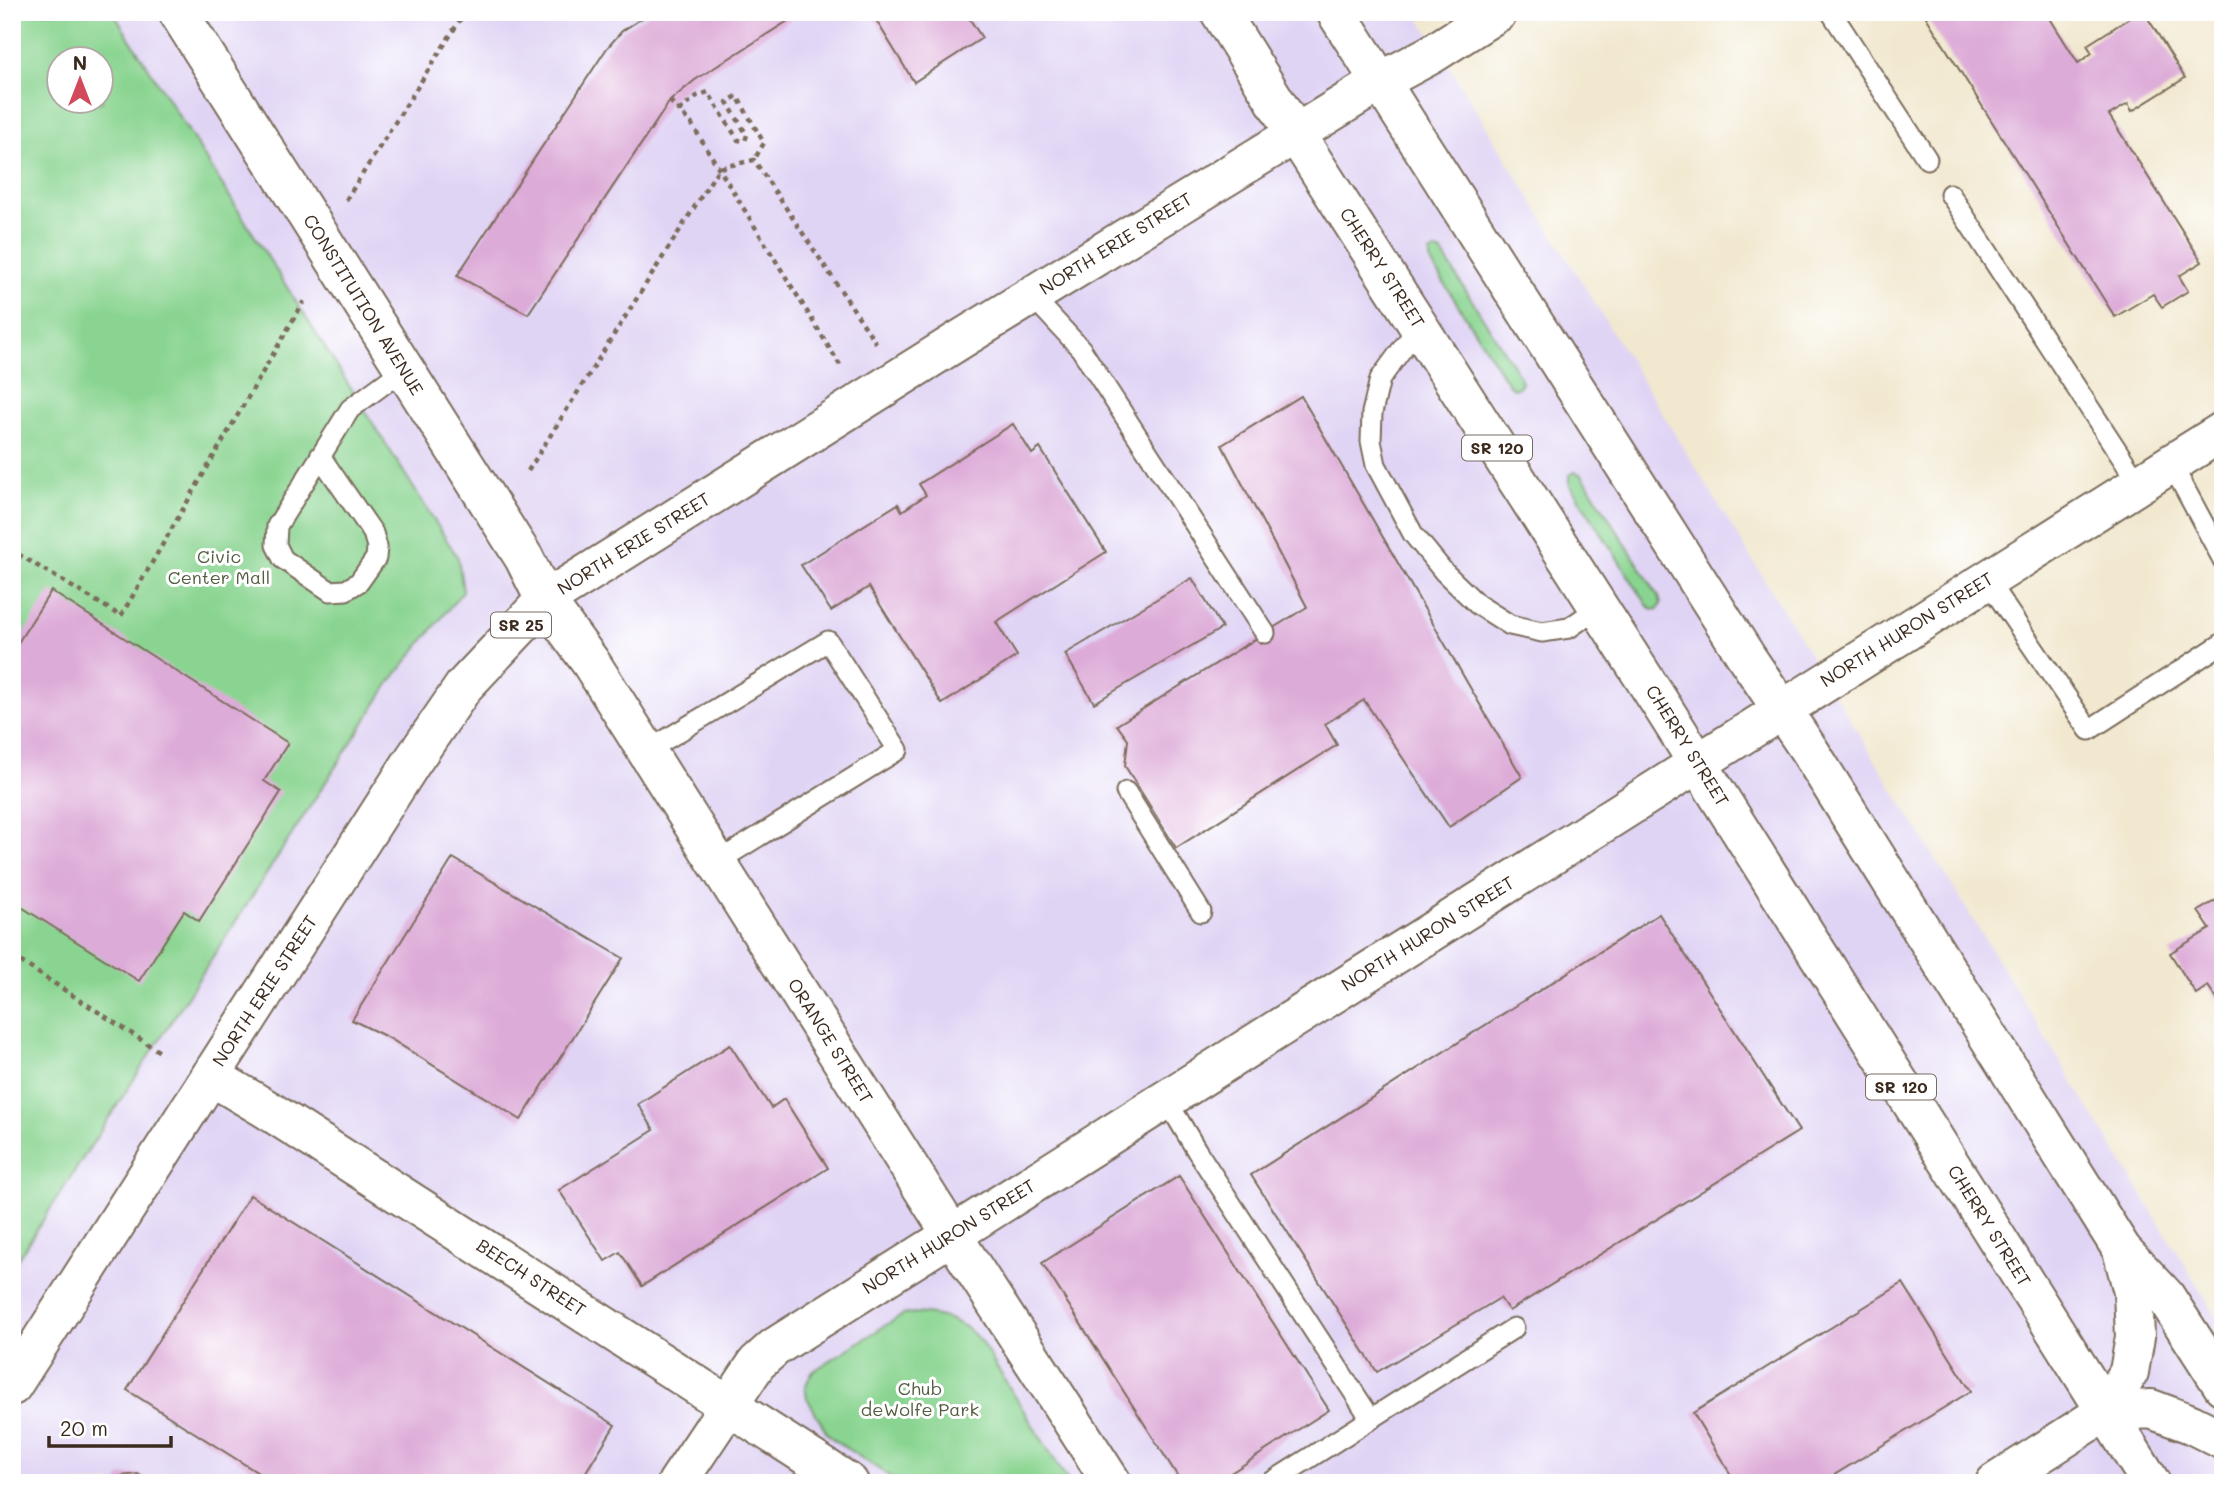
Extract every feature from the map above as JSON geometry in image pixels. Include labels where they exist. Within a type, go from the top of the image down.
[{"type":"main road","name":"CONSTITUTION AVENUE","points":[[178,12],[524,558],[545,600]]},
{"type":"main road","name":"CHERRY STREET","points":[[1220,12],[2151,1483]]},
{"type":"main road","points":[[1336,12],[2122,1250],[2165,1296],[2223,1386]]},
{"type":"main road","name":"NORTH ERIE STREET","points":[[12,1386],[412,762],[464,686],[545,600],[1295,133],[1432,54],[1498,12]]},
{"type":"main road","name":"NORTH HURON STREET","points":[[677,1483],[757,1363],[775,1347],[2223,431]]},
{"type":"main road","name":"ORANGE STREET","points":[[545,600],[591,663],[1112,1483]]},
{"type":"main road","name":"BEECH STREET","points":[[211,1076],[849,1483]]},
{"type":"main road","points":[[1995,1483],[2105,1412],[2129,1372],[2135,1337],[2133,1292],[2122,1250]]},
{"type":"main road","points":[[2105,1412],[2151,1409],[2192,1424],[2223,1440]]},
{"type":"lane","points":[[1831,12],[1927,159]]},
{"type":"lane","points":[[1950,194],[2139,484]]},
{"type":"lane","points":[[1032,296],[1081,349],[1265,633]]},
{"type":"lane","points":[[1419,326],[1380,379],[1372,413],[1371,441],[1376,465],[1413,534],[1444,572],[1477,604],[1510,625],[1542,632],[1569,628],[1599,607]]},
{"type":"lane","points":[[320,456],[373,533],[377,547],[376,558],[365,574],[359,582],[346,590],[330,591],[283,559],[276,545],[277,526],[320,456],[350,408],[404,369]]},
{"type":"lane","points":[[2171,463],[2223,560]]},
{"type":"lane","points":[[1987,580],[2089,730],[2223,643]]},
{"type":"lane","points":[[647,751],[828,641],[898,750],[717,862]]},
{"type":"lane","points":[[1126,792],[1201,912]]},
{"type":"lane","points":[[1166,1099],[1204,1163],[1371,1419]]},
{"type":"lane","points":[[1270,1483],[1514,1328]]},
{"type":"path","points":[[346,200],[465,12]]},
{"type":"path","points":[[528,471],[719,168],[754,160],[764,143],[737,96],[727,102],[747,135],[745,141],[738,140],[708,92],[697,96],[679,111]]},
{"type":"path","points":[[670,101],[691,123],[840,365]]},
{"type":"path","points":[[754,160],[876,344]]},
{"type":"path","points":[[12,559],[16,553],[121,616],[304,301]]},
{"type":"path","points":[[12,956],[163,1054]]},
{"type":"shaded area","points":[[12,12],[1416,12],[2223,1327],[2223,1483],[12,1483]]},
{"type":"green space","name":"Civic Center Mall","points":[[12,12],[113,12],[458,558],[463,591],[391,681],[12,1268]]},
{"type":"green space","points":[[1435,250],[1442,253],[1519,375],[1522,382],[1519,387],[1513,389],[1509,385],[1430,261],[1430,253]]},
{"type":"green space","points":[[1575,472],[1582,475],[1659,597],[1661,604],[1658,609],[1652,610],[1648,606],[1569,483],[1569,475]]},
{"type":"green space","name":"Chub deWolfe Park","points":[[914,1313],[951,1320],[967,1328],[981,1342],[1069,1483],[900,1483],[827,1433],[807,1398],[805,1387],[812,1372],[894,1320]]},
{"type":"building","points":[[652,12],[802,12],[695,80],[670,101],[528,314],[457,276],[607,48],[622,31]]},
{"type":"building","points":[[871,12],[965,12],[982,38],[914,82]]},
{"type":"building","points":[[1923,12],[2046,12],[2078,63],[2092,53],[2087,45],[2139,12],[2144,12],[2185,78],[2132,111],[2128,104],[2109,115],[2202,262],[2179,276],[2188,291],[2162,307],[2153,294],[2115,317]]},
{"type":"building","points":[[1301,396],[1522,777],[1449,827],[1364,700],[1325,724],[1337,745],[1176,848],[1125,766],[1128,740],[1117,725],[1307,607],[1222,445]]},
{"type":"building","points":[[1013,424],[1032,454],[1040,448],[1106,552],[996,622],[1017,656],[942,704],[869,587],[831,611],[801,565],[898,504],[902,511],[926,495],[919,484]]},
{"type":"building","points":[[1192,578],[1222,628],[1094,703],[1065,654]]},
{"type":"building","points":[[51,591],[288,743],[264,781],[281,792],[199,921],[184,911],[139,981],[12,901],[12,652]]},
{"type":"building","points":[[453,858],[623,958],[521,1120],[389,1038],[352,1020]]},
{"type":"building","points":[[2223,896],[2223,1008],[2208,986],[2196,994],[2170,953],[2210,929],[2198,911]]},
{"type":"building","points":[[1659,914],[1799,1131],[1509,1311],[1500,1298],[1377,1372],[1251,1175]]},
{"type":"building","points":[[730,1045],[771,1108],[784,1099],[828,1168],[642,1286],[620,1252],[605,1261],[559,1190],[654,1130],[638,1104]]},
{"type":"building","points":[[1179,1176],[1329,1410],[1215,1483],[1182,1483],[1042,1263]]},
{"type":"building","points":[[250,1195],[615,1425],[579,1483],[274,1483],[127,1390]]},
{"type":"building","points":[[1903,1283],[1971,1391],[1821,1483],[1736,1483],[1693,1413]]},
{"type":"building","points":[[138,1474],[152,1483],[117,1483],[121,1476]]}]
